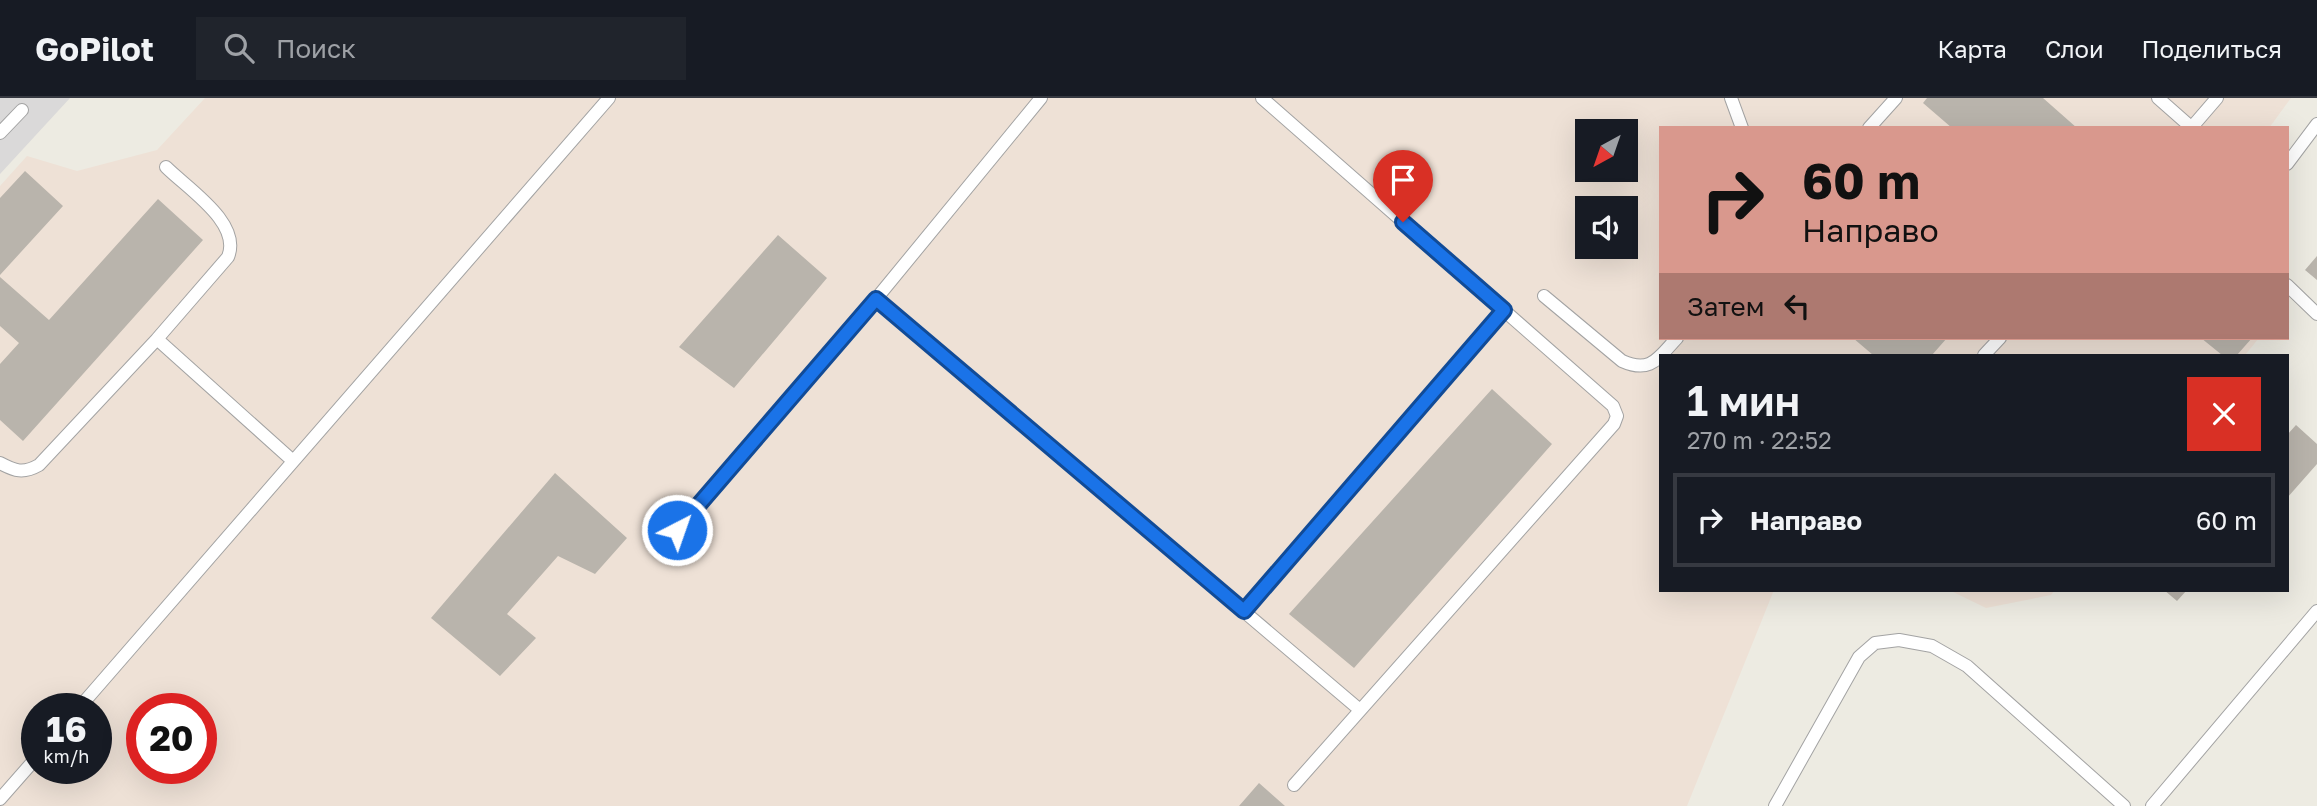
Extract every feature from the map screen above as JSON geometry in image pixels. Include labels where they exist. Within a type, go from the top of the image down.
[{"type":"lane","points":[[92,693],[608,98]]},
{"type":"lane","points":[[677,530],[876,299],[1041,98]]},
{"type":"lane","points":[[1262,98],[1612,406],[1617,416],[1614,424],[1294,785]]},
{"type":"lane","points":[[1731,98],[1741,126]]},
{"type":"lane","points":[[1871,126],[1896,98]]},
{"type":"lane","points":[[2158,98],[2190,126]]},
{"type":"lane","points":[[2194,126],[2217,98]]},
{"type":"lane","points":[[0,133],[22,110]]},
{"type":"lane","points":[[2289,160],[2317,124]]},
{"type":"lane","points":[[0,463],[16,471],[27,471],[39,466],[157,339],[228,257],[233,245],[230,232],[166,167]]},
{"type":"lane","points":[[2289,287],[2317,314]]},
{"type":"lane","points":[[1544,296],[1622,361],[1645,367],[1659,358]]},
{"type":"lane","points":[[876,299],[1360,710]]},
{"type":"lane","points":[[1244,611],[1504,310]]},
{"type":"lane","points":[[157,339],[293,461]]},
{"type":"lane","points":[[1662,354],[1675,340]]},
{"type":"lane","points":[[1985,354],[1998,340]]},
{"type":"lane","points":[[2152,806],[2317,611]]},
{"type":"lane","points":[[1775,806],[1859,657],[1875,643],[1899,640],[1932,646],[1967,666],[2124,806]]},
{"type":"lane","points":[[0,799],[21,775]]},
{"type":"shaded area","points":[[0,98],[70,98],[0,174]]},
{"type":"shaded area","points":[[205,98],[2291,98],[2270,126],[1659,126],[1659,340],[2257,340],[2246,354],[1659,354],[1659,592],[1773,592],[1687,806],[0,806],[0,186],[27,156],[77,171],[157,150]]},
{"type":"shaded area","points":[[1953,592],[2053,592],[2051,595],[1986,608]]},
{"type":"building","points":[[1927,98],[2043,98],[2075,126],[1950,126],[1923,103]]},
{"type":"building","points":[[25,171],[63,206],[0,275],[0,198]]},
{"type":"building","points":[[158,199],[203,240],[23,441],[0,420],[0,364],[19,343],[0,326],[0,277],[49,320]]},
{"type":"building","points":[[778,235],[827,278],[734,388],[679,347]]},
{"type":"building","points":[[2317,256],[2317,280],[2305,270]]},
{"type":"building","points":[[1855,340],[1945,340],[1933,354],[1872,354]]},
{"type":"building","points":[[2203,340],[2250,340],[2238,354],[2221,354]]},
{"type":"building","points":[[1492,389],[1552,444],[1354,668],[1289,614]]},
{"type":"building","points":[[2296,425],[2317,444],[2317,464],[2289,496],[2289,433]]},
{"type":"building","points":[[555,473],[627,538],[595,574],[558,556],[507,614],[536,638],[500,676],[431,618]]},
{"type":"building","points":[[2166,592],[2185,592],[2177,601]]},
{"type":"building","points":[[1259,783],[1285,806],[1239,806]]},
{"type":"route","points":[[677,530],[876,299],[1244,611],[1504,310],[1403,222]]}]
